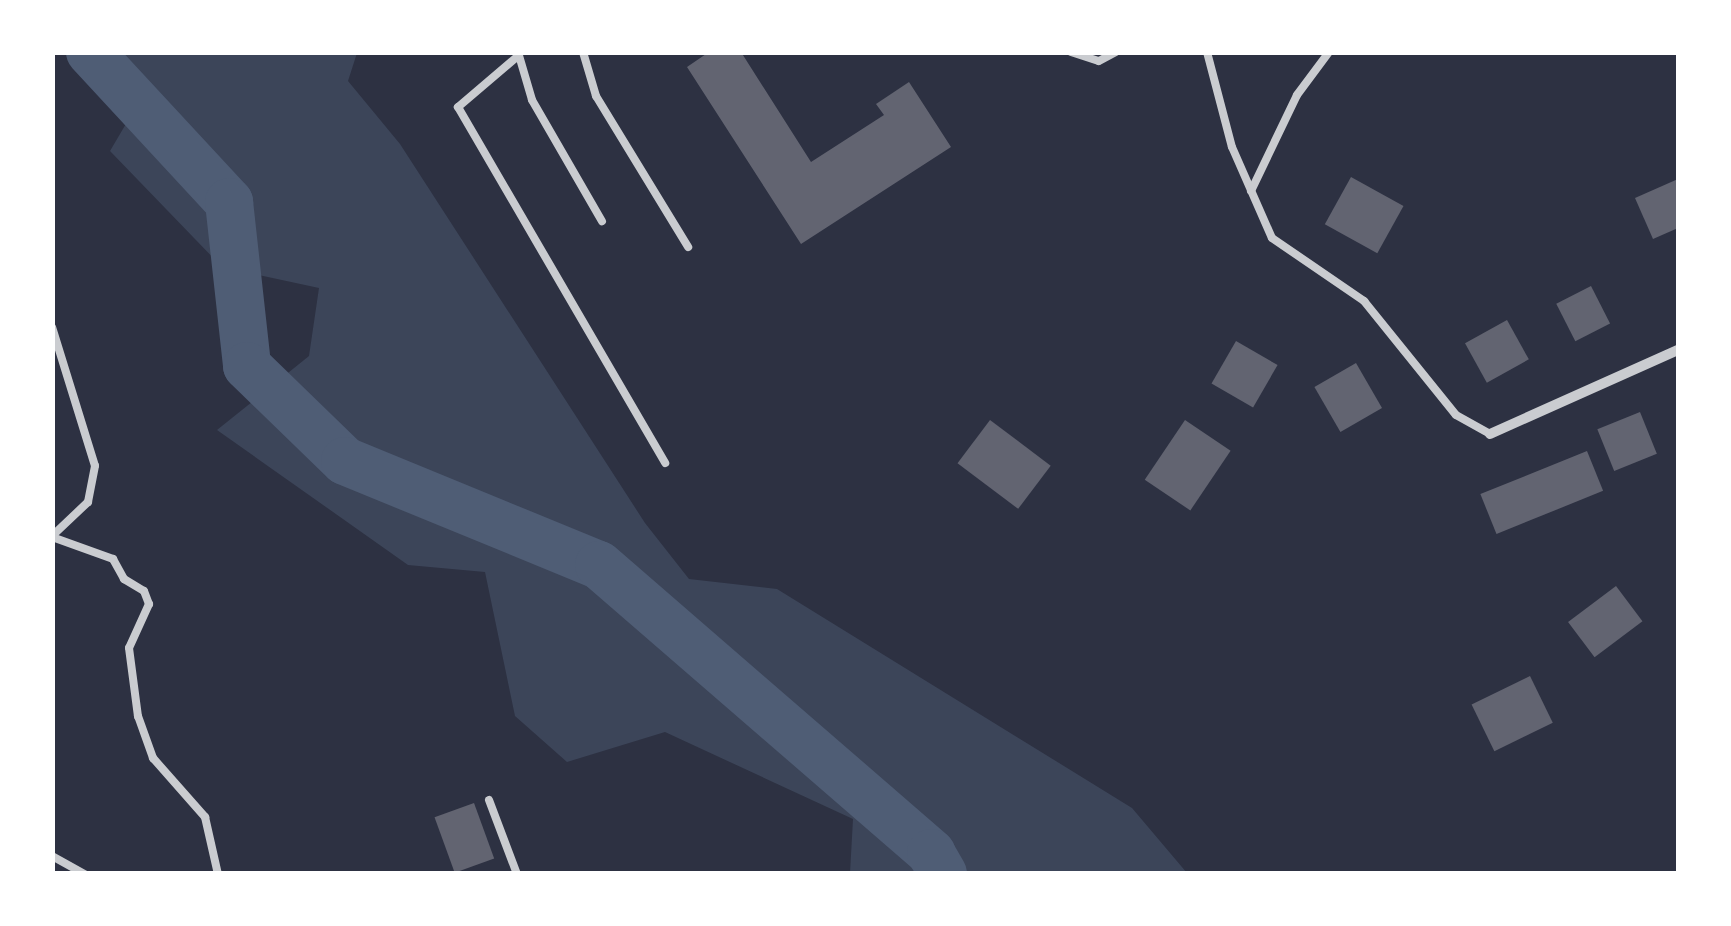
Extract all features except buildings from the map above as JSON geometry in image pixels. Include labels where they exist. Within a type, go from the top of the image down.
[{"type":"street","points":[[1490,434],[1678,350]]},
{"type":"lane","points":[[583,52],[596,96],[688,246]]},
{"type":"lane","points":[[1071,52],[1099,61],[1116,52]]},
{"type":"lane","points":[[1207,52],[1232,146],[1272,238],[1364,301],[1456,415],[1490,434]]},
{"type":"lane","points":[[1251,191],[1297,95],[1330,52]]},
{"type":"lane","points":[[602,221],[532,100],[518,54],[458,107],[665,463]]},
{"type":"lane","points":[[52,327],[96,466],[88,502],[52,536],[113,559],[124,578],[144,591],[150,604],[129,648],[138,716],[153,758],[204,817],[218,874]]},
{"type":"lane","points":[[489,800],[517,874]]},
{"type":"lane","points":[[52,856],[86,874]]},
{"type":"shaded area","points":[[124,53],[357,53],[348,81],[400,144],[645,523],[689,579],[777,589],[1132,808],[1187,873],[850,873],[853,819],[665,732],[567,762],[515,716],[485,572],[408,565],[217,430],[309,356],[319,288],[222,267],[110,151],[140,100]]},
{"type":"waterway","points":[[90,52],[229,202],[247,366],[345,461],[599,565],[931,853],[943,874]]}]
